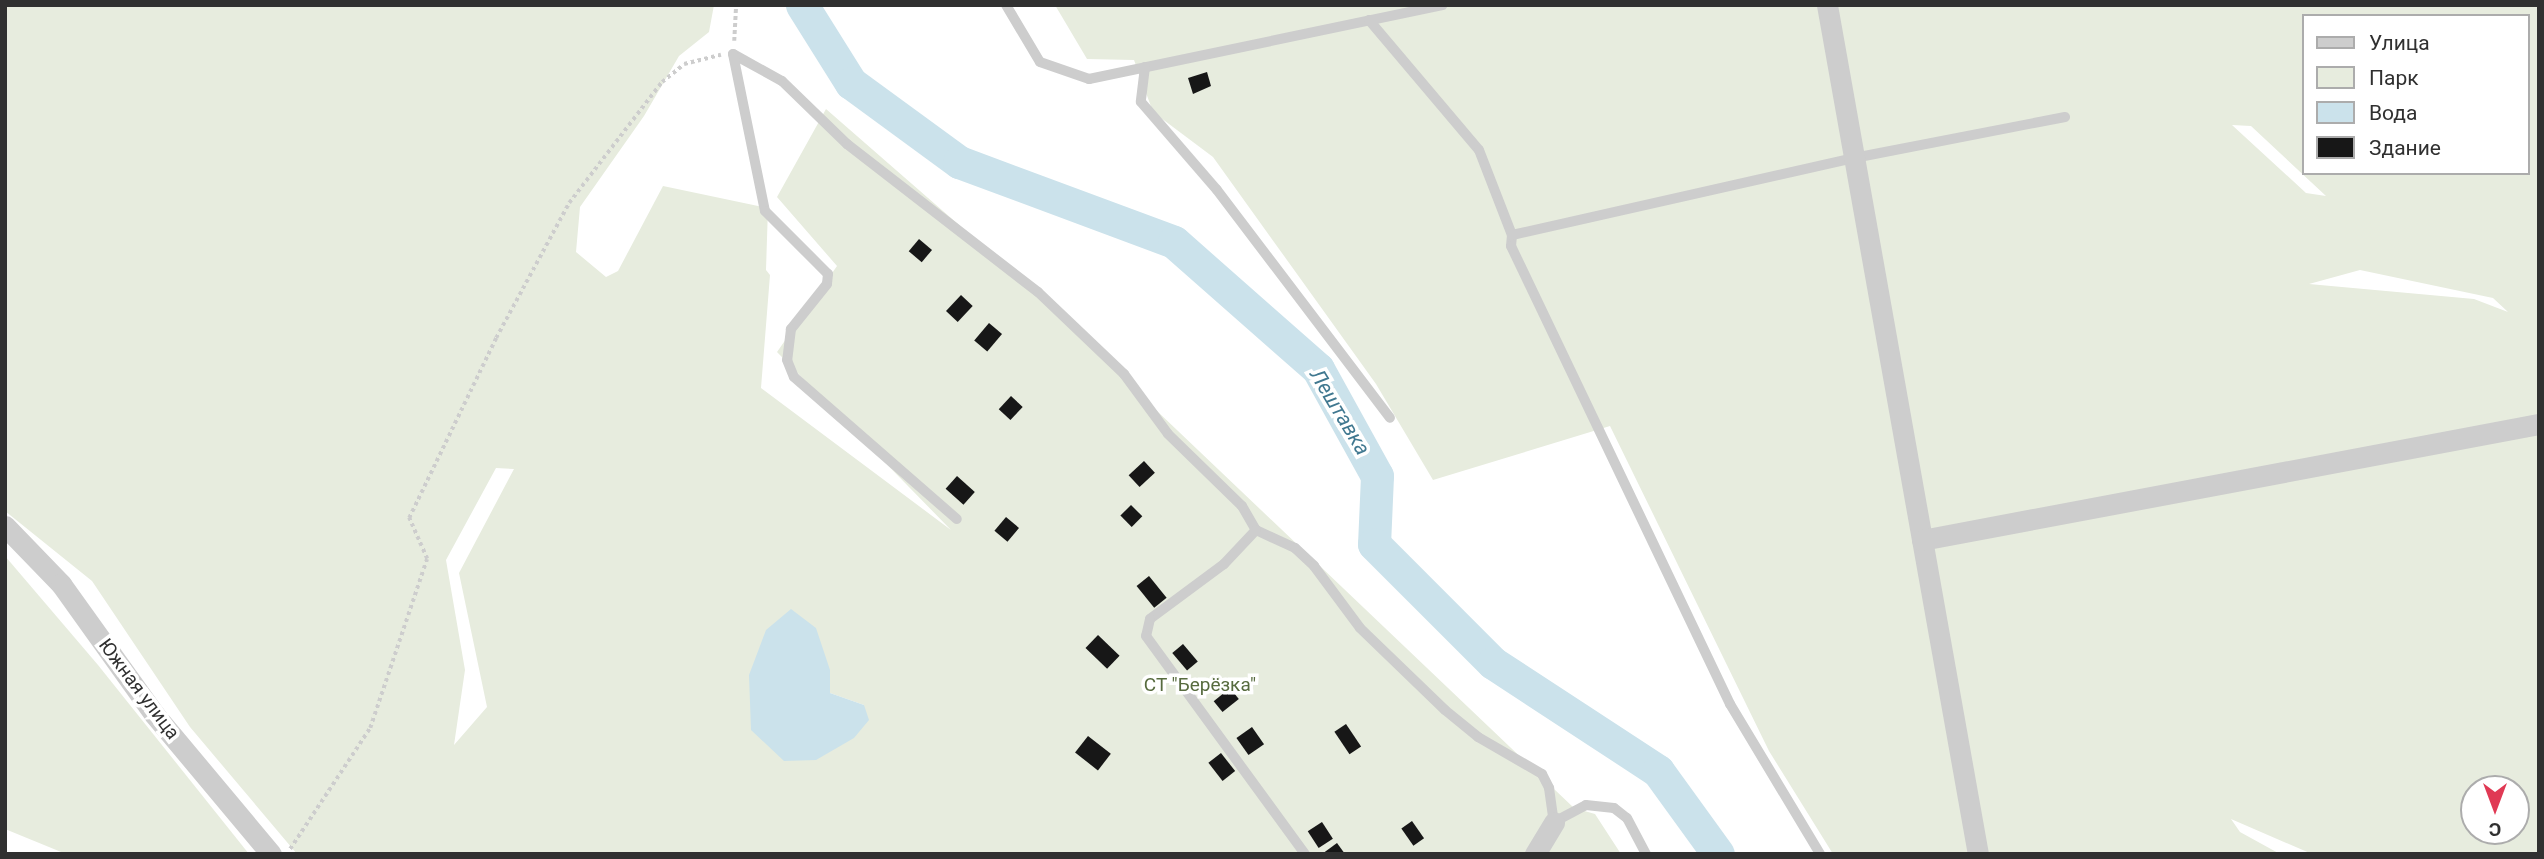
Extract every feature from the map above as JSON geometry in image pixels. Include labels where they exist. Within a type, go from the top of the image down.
[{"type":"street","points":[[1827,5],[1978,854]]},
{"type":"street","points":[[1922,540],[2539,425]]},
{"type":"street","name":"Южная улица","points":[[5,526],[61,584],[154,713],[271,854]]},
{"type":"street","points":[[1535,854],[1553,822]]},
{"type":"lane","points":[[1006,5],[1040,62],[1089,79],[1442,5]]},
{"type":"lane","points":[[1369,20],[1479,150],[1512,235],[1511,246],[1730,704],[1820,854]]},
{"type":"lane","points":[[733,54],[765,211],[828,274],[827,284],[790,328],[787,360],[794,377],[957,519]]},
{"type":"lane","points":[[733,54],[782,81],[847,144],[1038,292],[1124,374],[1168,434],[1242,506],[1256,530],[1295,548],[1314,565],[1360,628],[1445,710],[1478,737],[1531,764],[1542,775],[1549,788],[1553,822],[1586,805],[1614,808],[1627,818],[1646,854]]},
{"type":"lane","points":[[1144,67],[1141,103],[1217,190],[1391,418]]},
{"type":"lane","points":[[1512,235],[1854,158],[2065,117]]},
{"type":"lane","points":[[1256,530],[1224,564],[1150,619],[1146,636],[1306,854]]},
{"type":"path","points":[[287,854],[370,728],[427,559],[409,518],[496,338],[569,203],[662,82],[684,64],[733,54],[736,5]]},
{"type":"green space","name":"СТ \"Берёзка\"","points":[[5,5],[714,5],[709,32],[679,56],[644,116],[580,207],[576,252],[606,277],[618,271],[663,186],[768,208],[766,270],[770,275],[761,388],[951,530],[777,352],[837,266],[777,197],[826,109],[990,252],[1574,808],[1595,814],[1621,854],[297,854],[190,727],[92,581],[5,511]],"holes":[[[496,468],[514,469],[459,573],[487,707],[454,745],[465,670],[446,560]],[[830,670],[830,693],[864,705],[751,730]]]},
{"type":"green space","points":[[1055,5],[2539,5],[2539,854],[2312,854],[2231,819],[2240,832],[2280,854],[1833,854],[1769,751],[1610,426],[1433,480],[1376,384],[1213,157],[1153,112],[1134,60],[1087,59]],"holes":[[[2360,270],[2493,298],[2508,312],[2474,299],[2309,284]]]},
{"type":"green space","points":[[5,556],[98,665],[249,854],[66,854],[5,829]]},
{"type":"water","points":[[791,609],[816,628],[830,670],[830,693],[864,705],[869,720],[854,738],[816,760],[784,761],[751,730],[749,675],[766,630]]},
{"type":"building","points":[[1207,72],[1211,86],[1193,94],[1188,78]]},
{"type":"building","points":[[919,239],[932,250],[922,262],[909,251]]},
{"type":"building","points":[[961,295],[973,306],[958,322],[946,311]]},
{"type":"building","points":[[989,323],[1002,334],[987,352],[974,341]]},
{"type":"building","points":[[1011,396],[1023,407],[1010,420],[999,409]]},
{"type":"building","points":[[1144,461],[1155,473],[1140,487],[1129,475]]},
{"type":"building","points":[[957,476],[975,492],[963,505],[946,489]]},
{"type":"building","points":[[1131,505],[1142,516],[1132,527],[1120,516]]},
{"type":"building","points":[[1006,517],[1019,528],[1007,542],[994,531]]},
{"type":"building","points":[[1149,576],[1167,598],[1154,608],[1137,586]]},
{"type":"building","points":[[1098,635],[1120,656],[1107,669],[1085,648]]},
{"type":"building","points":[[1183,644],[1198,662],[1187,671],[1172,653]]},
{"type":"building","points":[[1230,688],[1239,699],[1222,712],[1214,701]]},
{"type":"building","points":[[1346,724],[1361,746],[1349,754],[1334,732]]},
{"type":"building","points":[[1252,727],[1264,744],[1248,755],[1236,738]]},
{"type":"building","points":[[1088,736],[1111,754],[1098,770],[1075,753]]},
{"type":"building","points":[[1221,753],[1235,771],[1223,781],[1208,763]]},
{"type":"building","points":[[1412,821],[1424,838],[1413,846],[1401,828]]},
{"type":"building","points":[[1322,822],[1333,839],[1319,848],[1308,831]]},
{"type":"building","points":[[1337,843],[1345,854],[1322,854]]},
{"type":"waterway","name":"Лештавка","points":[[802,5],[851,83],[959,162],[1174,242],[1318,369],[1377,476],[1374,544],[1493,663],[1658,771],[1718,854]]}]
